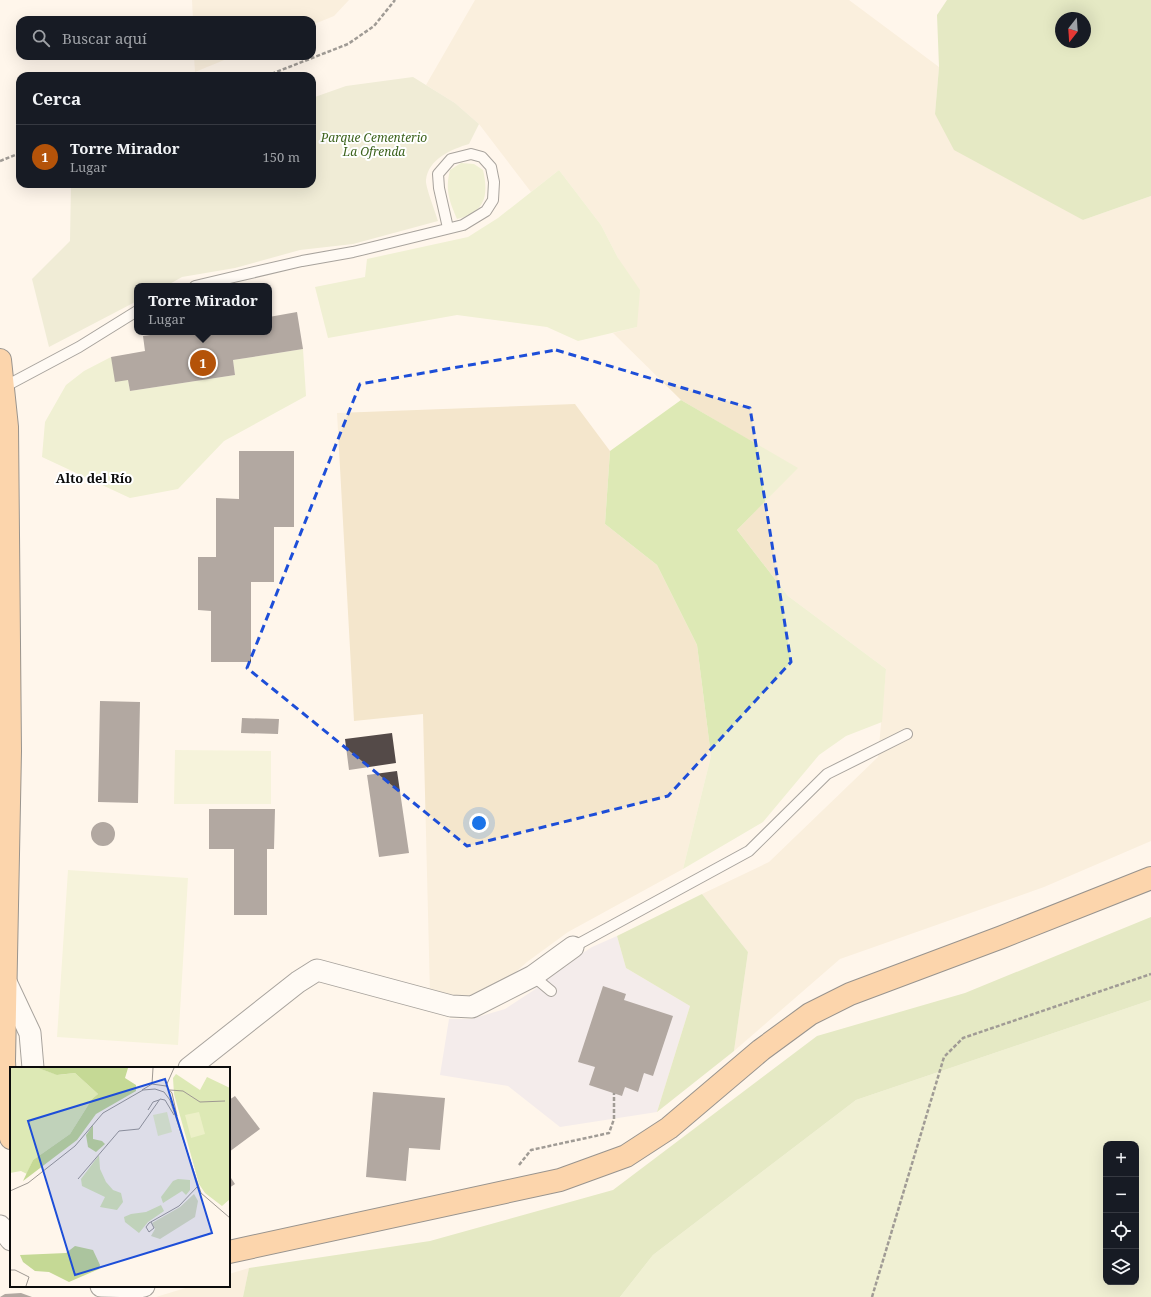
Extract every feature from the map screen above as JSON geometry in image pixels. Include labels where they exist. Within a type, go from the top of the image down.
[{"type":"main road","points":[[0,360],[4,387],[6,427],[9,794],[5,1093],[7,1124],[10,1134]]},
{"type":"main road","points":[[232,1252],[560,1180],[626,1156],[669,1128],[761,1050],[810,1014],[850,994],[1002,937],[1151,878]]},
{"type":"street","points":[[0,910],[9,794]]},
{"type":"street","points":[[190,1067],[298,982],[317,970],[451,1006],[472,1007],[533,976],[573,947]]},
{"type":"street","points":[[6,982],[30,1033],[33,1067]]},
{"type":"street","points":[[104,1290],[134,1287]]},
{"type":"lane","points":[[210,283],[302,261],[353,252],[463,225],[486,211],[493,200],[494,182],[491,167],[482,157],[471,154],[451,159],[438,174],[439,188],[448,228]]},
{"type":"lane","points":[[4,387],[79,347],[134,313]]},
{"type":"lane","points":[[573,947],[749,851],[827,774],[907,734]]},
{"type":"lane","points":[[533,976],[551,991]]},
{"type":"path","points":[[316,56],[348,44],[374,26],[395,0]]},
{"type":"path","points":[[276,72],[307,60]]},
{"type":"path","points":[[0,161],[16,155]]},
{"type":"path","points":[[872,1297],[944,1057],[963,1038],[1151,974]]},
{"type":"path","points":[[518,1167],[531,1150],[609,1133],[614,1119],[614,1094]]},
{"type":"highlighted area","points":[[556,350],[750,408],[791,662],[668,796],[467,846],[247,668],[360,384]]},
{"type":"shaded area","points":[[192,0],[349,0],[334,16],[316,23],[316,16],[193,16]]},
{"type":"shaded area","points":[[475,0],[849,0],[939,67],[935,114],[1083,220],[1151,196],[1151,841],[1044,887],[840,959],[734,1051],[748,952],[702,894],[769,862],[878,757],[886,669],[788,596],[737,530],[797,468],[681,400],[613,333],[637,327],[618,258],[601,225],[559,170],[531,192],[479,124],[455,103],[426,85]]},
{"type":"shaded area","points":[[194,60],[224,60],[195,72]]},
{"type":"shaded area","points":[[575,404],[610,451],[605,524],[657,565],[697,645],[711,756],[683,869],[568,932],[527,962],[500,986],[468,996],[430,993],[423,714],[354,721],[337,413]]},
{"type":"shaded area","points":[[617,936],[626,968],[690,1006],[657,1112],[560,1127],[508,1086],[440,1075],[449,1019],[471,1019],[505,1009],[534,990],[549,975],[592,947]]},
{"type":"shaded area","points":[[249,1268],[243,1297],[156,1297],[189,1287],[230,1287],[230,1274]]},
{"type":"green space","points":[[947,0],[1151,0],[1151,196],[1083,220],[954,150],[935,114],[939,67],[937,15]]},
{"type":"green space","name":"Parque Cementerio La Ofrenda","points":[[413,77],[455,103],[479,124],[469,144],[448,152],[442,156],[431,166],[428,173],[426,183],[438,221],[353,244],[300,250],[235,268],[182,277],[171,283],[134,283],[134,303],[49,347],[32,279],[70,241],[71,188],[316,188],[316,97],[346,86]]},
{"type":"green space","points":[[461,163],[474,164],[483,170],[485,179],[485,195],[483,202],[474,212],[457,219],[450,200],[448,183],[450,170]]},
{"type":"green space","points":[[559,170],[601,225],[618,258],[640,290],[637,327],[578,341],[547,327],[457,315],[328,338],[315,287],[365,277],[367,259],[468,237],[498,218]]},
{"type":"green space","points":[[303,349],[306,396],[224,441],[178,489],[130,498],[42,457],[45,422],[66,385],[84,371],[111,357],[128,380],[130,391],[235,375],[233,360]]},
{"type":"green space","points":[[681,400],[798,468],[737,530],[788,596],[886,669],[882,722],[846,736],[819,755],[763,822],[683,869],[711,756],[697,645],[657,565],[605,524],[610,451]]},
{"type":"green space","points":[[175,750],[271,751],[271,804],[174,804]]},
{"type":"green space","points":[[68,870],[188,878],[178,1045],[57,1037]]},
{"type":"green space","points":[[702,894],[748,952],[734,1051],[657,1112],[690,1006],[626,968],[617,936]]},
{"type":"green space","points":[[1151,917],[1151,1000],[856,1100],[653,1255],[620,1297],[243,1297],[249,1268],[430,1241],[613,1190],[817,1036],[965,993]]},
{"type":"green space","points":[[1151,1000],[1151,1297],[620,1297],[653,1255],[856,1100]]},
{"type":"building","points":[[297,312],[303,349],[233,360],[235,375],[130,391],[128,380],[115,382],[111,357],[145,351],[143,336],[272,335],[272,316]]},
{"type":"building","points":[[239,451],[294,451],[294,527],[274,527],[274,582],[251,582],[251,662],[211,662],[211,611],[198,610],[198,557],[216,557],[216,498],[239,499]]},
{"type":"building","points":[[100,701],[140,702],[138,803],[98,802]]},
{"type":"building","points":[[242,718],[279,719],[278,734],[241,733]]},
{"type":"building","points":[[392,733],[396,763],[349,770],[345,739]]},
{"type":"building","points":[[397,771],[409,853],[379,857],[367,775]]},
{"type":"building","points":[[209,809],[275,809],[274,849],[267,849],[267,915],[234,915],[234,849],[209,849]]},
{"type":"building","points":[[103,822],[112,825],[115,834],[112,843],[103,846],[94,843],[91,834],[94,825]]},
{"type":"building","points":[[603,986],[626,994],[624,1000],[673,1016],[653,1076],[644,1073],[638,1092],[625,1087],[622,1096],[589,1085],[595,1067],[578,1062]]},
{"type":"building","points":[[373,1092],[445,1098],[440,1150],[409,1148],[406,1181],[366,1177]]},
{"type":"building","points":[[235,1096],[260,1129],[230,1151],[230,1099]]},
{"type":"building","points":[[230,1176],[235,1184],[230,1187]]},
{"type":"building","points":[[21,1293],[32,1297],[0,1297],[5,1294]]},
{"type":"place","name":"Torre Mirador","points":[[203,363]]},
{"type":"district","name":"Alto del Río","points":[[94,478]]}]
